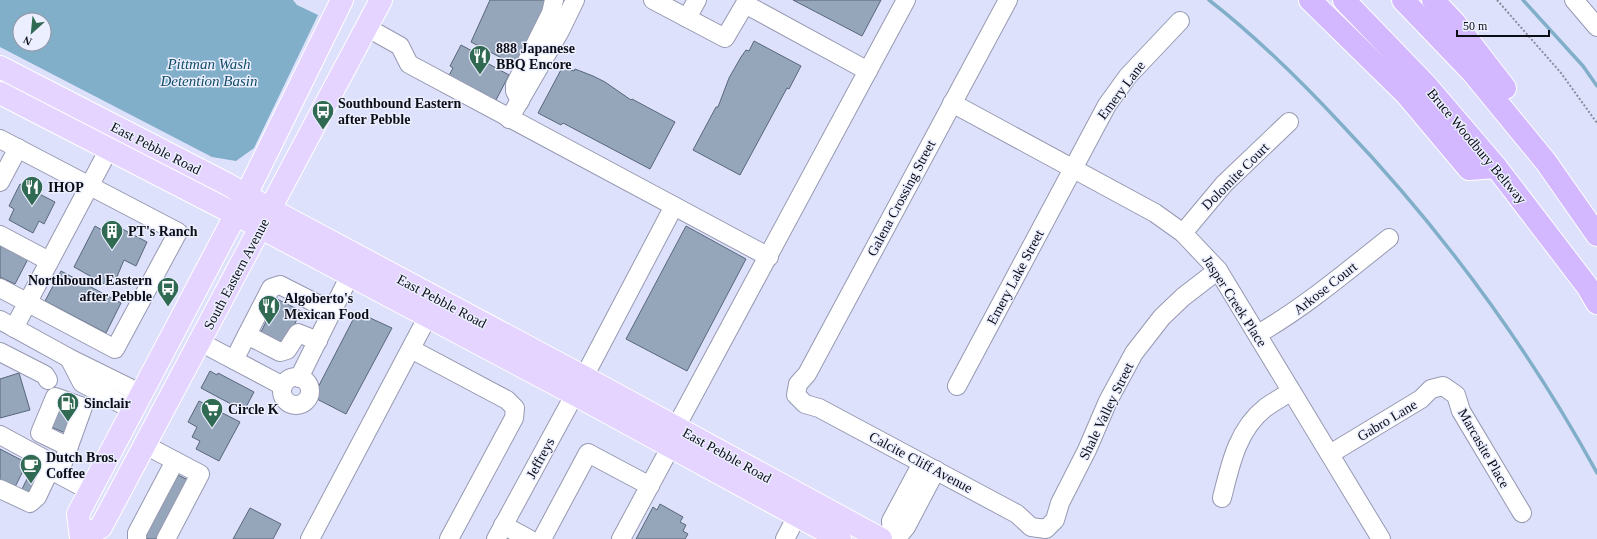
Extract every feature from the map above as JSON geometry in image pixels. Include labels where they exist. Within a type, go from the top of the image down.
[{"type":"highway","points":[[1310,0],[1406,94],[1470,169],[1496,167]]},
{"type":"highway","name":"Bruce Woodbury Beltway","points":[[1344,0],[1426,85],[1496,167],[1587,286],[1597,303]]},
{"type":"highway","points":[[1403,0],[1473,73],[1546,162],[1597,235]]},
{"type":"highway","points":[[1433,0],[1454,22],[1527,116],[1546,162]]},
{"type":"main road","name":"South Eastern Avenue","points":[[342,0],[246,195],[136,401],[78,514],[81,539],[101,527],[381,0]]},
{"type":"main road","name":"East Pebble Road","points":[[0,67],[246,195],[265,218],[350,275],[428,316],[579,385],[676,427],[881,539]]},
{"type":"main road","points":[[0,83],[30,94],[69,103]]},
{"type":"main road","name":"East Pebble Road","points":[[0,93],[235,214],[265,218],[579,385],[670,448],[840,539]]},
{"type":"street","points":[[520,101],[515,91],[515,85],[551,13],[554,0]]},
{"type":"street","points":[[510,119],[560,31],[575,0]]},
{"type":"street","points":[[653,0],[726,38],[741,2],[868,70]]},
{"type":"street","points":[[687,18],[697,0]]},
{"type":"street","points":[[676,427],[769,257],[906,0]]},
{"type":"street","name":"Galena Crossing Street","points":[[796,395],[798,384],[807,374],[1008,0]]},
{"type":"street","points":[[1574,0],[1597,27]]},
{"type":"street","name":"Emery Lane","points":[[1073,167],[1097,122],[1128,76],[1180,21]]},
{"type":"street","points":[[366,27],[400,46],[409,64],[769,257]]},
{"type":"street","name":"Jasper Creek Place","points":[[952,103],[1073,167],[1155,213],[1183,232],[1218,270],[1381,539]]},
{"type":"street","name":"Dolomite Court","points":[[1183,232],[1224,184],[1289,122]]},
{"type":"street","points":[[0,139],[178,232],[114,349],[0,288]]},
{"type":"street","points":[[0,182],[18,148]]},
{"type":"street","points":[[109,149],[27,303],[4,325],[69,358],[136,401]]},
{"type":"street","name":"Emery Lake Street","points":[[957,386],[1073,167]]},
{"type":"street","name":"Jeffreys","points":[[499,532],[674,206]]},
{"type":"street","points":[[0,235],[49,261]]},
{"type":"street","name":"Arkose Court","points":[[1258,334],[1283,320],[1312,300],[1389,238]]},
{"type":"street","name":"Shale Valley Street","points":[[1046,530],[1056,520],[1060,503],[1087,450],[1108,401],[1134,353],[1162,317],[1183,297],[1218,270]]},
{"type":"street","points":[[299,378],[350,275]]},
{"type":"street","points":[[234,360],[271,288],[280,285],[333,312]]},
{"type":"street","points":[[310,539],[428,316]]},
{"type":"street","points":[[247,335],[280,352],[287,350],[298,333],[318,341]]},
{"type":"street","points":[[200,342],[283,386]]},
{"type":"street","points":[[411,349],[507,400],[515,408],[514,418],[449,539]]},
{"type":"street","points":[[0,352],[45,375],[56,398],[83,407],[69,447],[36,497],[30,503],[0,489]]},
{"type":"street","points":[[48,380],[69,358]]},
{"type":"street","points":[[299,378],[306,381],[310,390],[309,395],[303,403],[298,405],[289,402],[283,395],[283,386],[289,379],[299,378]]},
{"type":"street","name":"Gabro Lane","points":[[1330,454],[1422,399],[1431,389],[1443,386]]},
{"type":"street","name":"Marcasite Place","points":[[1443,386],[1456,395],[1461,412],[1522,513]]},
{"type":"street","points":[[1222,498],[1231,460],[1248,427],[1265,408],[1291,392]]},
{"type":"street","name":"Calcite Cliff Avenue","points":[[796,395],[805,404],[819,408],[929,466],[1017,514],[1031,526],[1046,530]]},
{"type":"street","points":[[56,398],[40,433],[69,447]]},
{"type":"street","points":[[0,435],[57,466]]},
{"type":"street","points":[[145,445],[200,474],[166,539]]},
{"type":"street","points":[[621,539],[670,448]]},
{"type":"street","points":[[542,539],[588,453],[650,486]]},
{"type":"street","points":[[137,539],[137,532],[175,461]]},
{"type":"street","points":[[57,466],[58,474],[90,491]]},
{"type":"street","points":[[892,539],[891,520],[929,466]]},
{"type":"street","points":[[896,539],[906,527],[929,466]]},
{"type":"street","points":[[785,539],[797,516]]},
{"type":"street","points":[[499,532],[529,539]]},
{"type":"path","points":[[1497,0],[1561,73],[1597,123]]},
{"type":"water","name":"Pittman Wash Detention Basin","points":[[0,0],[293,0],[297,5],[318,15],[254,148],[236,161],[212,157],[0,47]]},
{"type":"building","points":[[490,0],[548,0],[515,65],[471,42]]},
{"type":"building","points":[[793,0],[881,0],[862,36]]},
{"type":"building","points":[[754,41],[801,66],[789,89],[787,88],[740,175],[693,150],[716,107],[718,107],[729,78],[741,57],[746,50],[749,51]]},
{"type":"building","points":[[461,45],[478,54],[476,57],[509,75],[495,102],[448,77],[453,68],[450,66]]},
{"type":"building","points":[[563,66],[574,71],[575,69],[605,82],[631,100],[632,99],[675,122],[650,169],[563,123],[561,125],[538,113]]},
{"type":"building","name":"IHOP","points":[[20,184],[55,202],[44,224],[39,221],[33,233],[9,220],[14,209],[9,206]]},
{"type":"building","name":"PT's Ranch","points":[[107,221],[147,242],[136,266],[124,260],[116,279],[112,277],[108,286],[74,267],[95,226],[102,230]]},
{"type":"building","points":[[686,226],[746,259],[687,371],[626,339]]},
{"type":"building","points":[[0,245],[28,259],[15,284],[0,277]]},
{"type":"building","points":[[61,271],[121,303],[106,333],[45,301]]},
{"type":"building","points":[[277,299],[301,311],[284,346],[260,334]]},
{"type":"building","points":[[357,312],[392,328],[346,414],[313,397]]},
{"type":"building","points":[[210,371],[217,375],[218,373],[254,392],[244,411],[201,388]]},
{"type":"building","points":[[19,373],[30,410],[0,418],[0,379]]},
{"type":"building","points":[[199,401],[240,422],[219,461],[196,449],[200,441],[192,437],[197,427],[188,422]]},
{"type":"building","points":[[60,406],[89,418],[80,439],[51,427]]},
{"type":"building","points":[[0,449],[27,463],[14,489],[0,483]]},
{"type":"building","name":"Dutch Bros. Coffee","points":[[32,469],[52,479],[32,496],[21,491]]},
{"type":"building","points":[[176,474],[188,480],[157,539],[148,539],[144,536]]},
{"type":"building","points":[[660,504],[683,517],[680,522],[686,525],[683,531],[688,534],[685,539],[636,539],[653,507],[657,510]]},
{"type":"building","points":[[250,508],[281,524],[273,539],[233,539]]},
{"type":"waterway","points":[[1209,0],[1262,44],[1326,108],[1379,165],[1414,206],[1481,291],[1512,335],[1542,380],[1597,473]]},
{"type":"waterway","points":[[1523,0],[1583,66],[1597,86]]},
{"type":"place","name":"888 Japanese BBQ Encore","points":[[480,76]]},
{"type":"place","name":"Southbound Eastern after Pebble","points":[[323,130]]},
{"type":"place","name":"IHOP","points":[[32,206]]},
{"type":"place","name":"PT's Ranch","points":[[112,250]]},
{"type":"place","name":"Northbound Eastern after Pebble","points":[[168,308]]},
{"type":"place","name":"Algoberto's Mexican Food","points":[[269,326]]},
{"type":"place","name":"Sinclair","points":[[68,422]]},
{"type":"place","name":"Circle K","points":[[212,428]]},
{"type":"place","name":"Dutch Bros. Coffee","points":[[31,484]]}]
